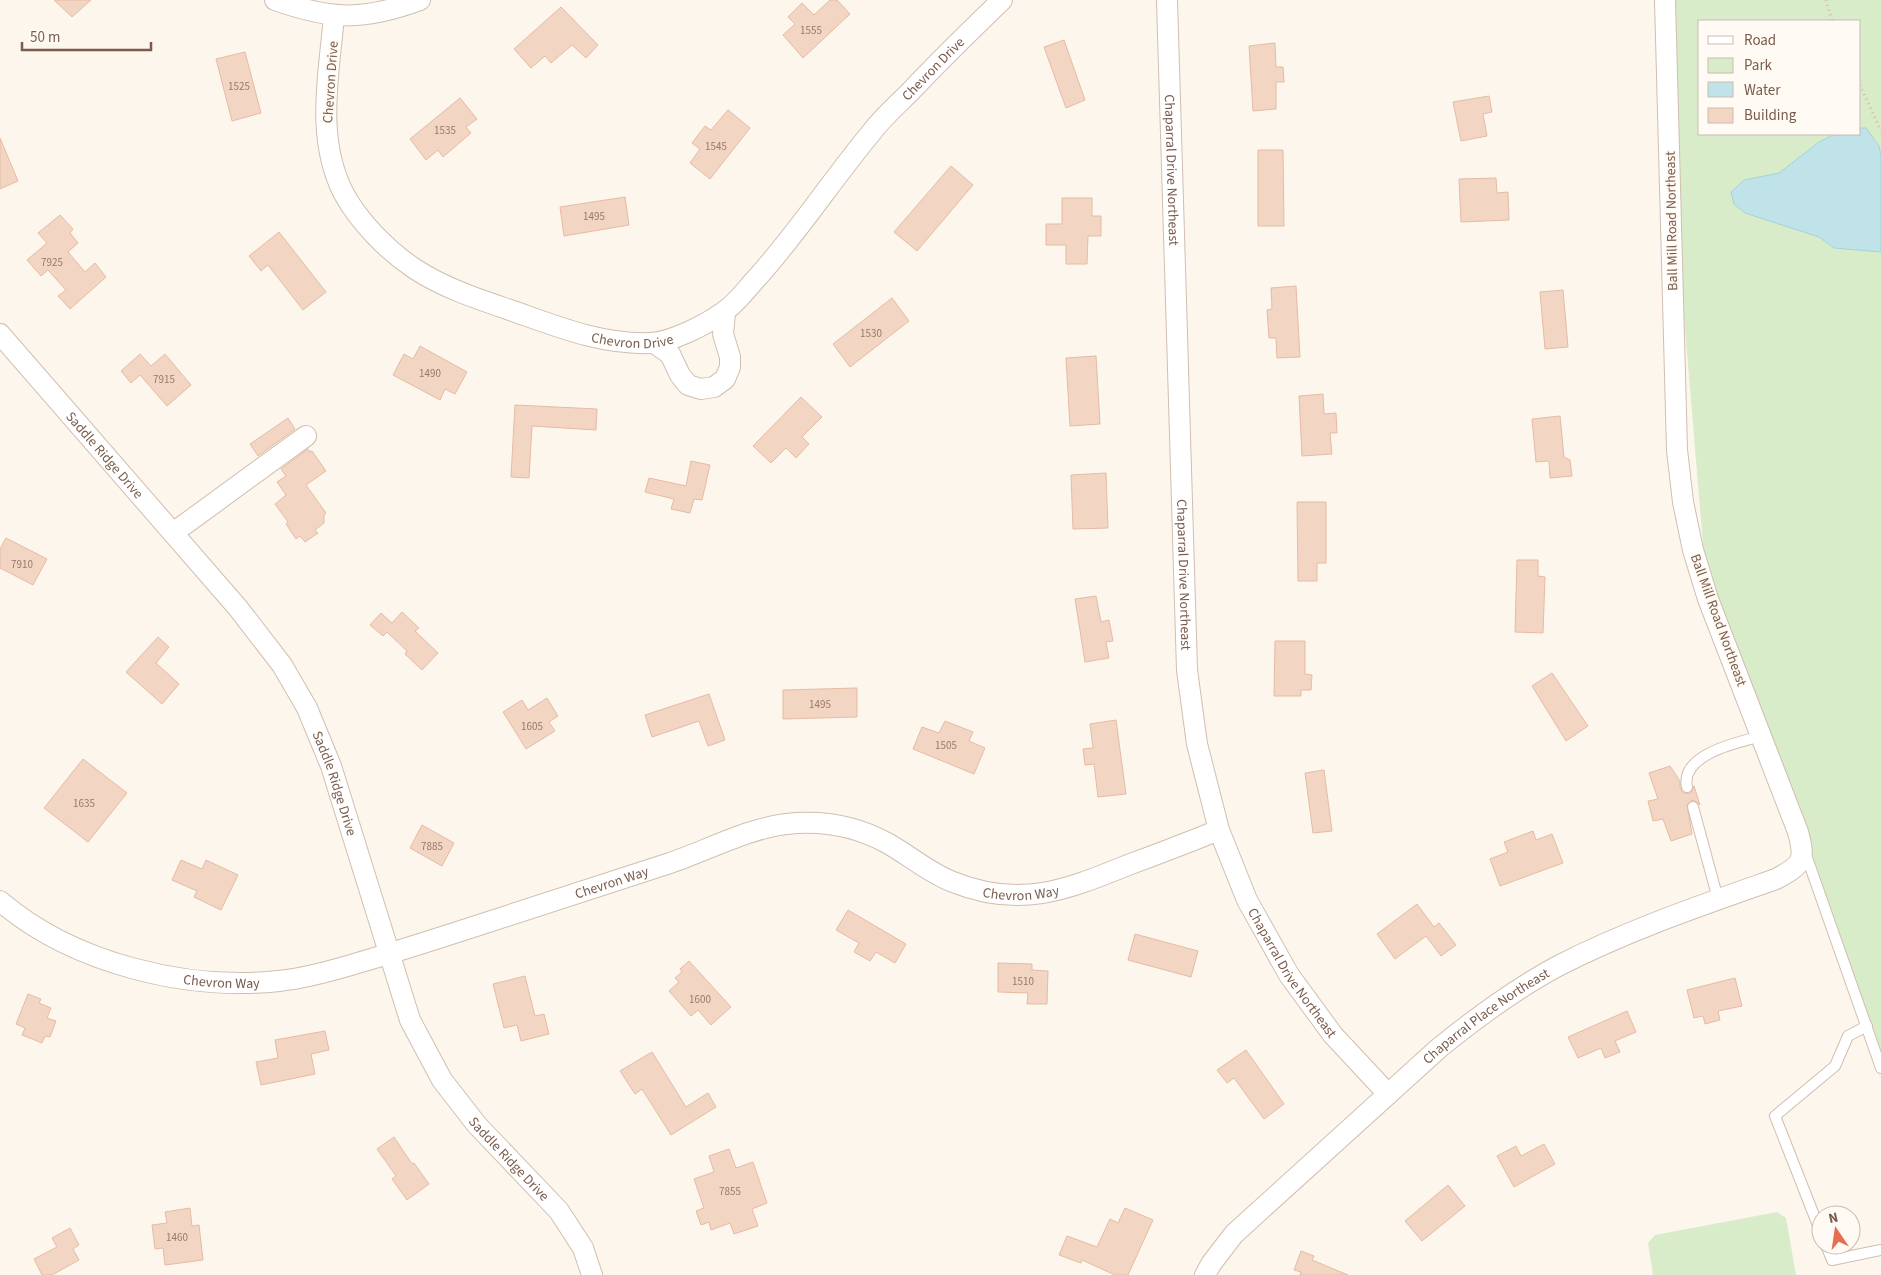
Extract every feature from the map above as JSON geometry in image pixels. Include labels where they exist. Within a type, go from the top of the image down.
[{"type":"street","points":[[275,0],[297,8],[334,16],[374,14],[420,0]]},
{"type":"street","name":"Chevron Drive","points":[[334,16],[326,99],[328,146],[334,170],[344,194],[374,234],[415,268],[451,289],[584,336],[616,342],[654,343],[691,331],[725,312],[772,260],[872,131],[1002,0]]},
{"type":"street","name":"Chaparral Drive Northeast","points":[[1167,0],[1187,670],[1197,744],[1219,830],[1247,900],[1289,975],[1333,1035],[1388,1094]]},
{"type":"street","name":"Ball Mill Road Northeast","points":[[1665,0],[1677,441],[1683,502],[1693,550],[1708,599],[1798,832]]},
{"type":"street","points":[[654,343],[670,354],[680,375],[688,385],[701,389],[714,387],[725,379],[730,367],[730,357],[723,334],[725,312]]},
{"type":"street","name":"Saddle Ridge Drive","points":[[0,334],[238,608],[282,665],[307,708],[332,766],[410,1020],[442,1080],[477,1125],[559,1211],[582,1248],[592,1275]]},
{"type":"street","points":[[173,533],[306,436]]},
{"type":"street","name":"Chevron Way","points":[[0,901],[47,934],[88,953],[129,967],[172,976],[227,983],[281,981],[331,971],[390,954],[672,862],[761,830],[785,824],[820,822],[855,829],[885,842],[932,872],[954,882],[986,892],[1019,895],[1049,893],[1075,886],[1219,830]]},
{"type":"street","name":"Chaparral Place Northeast","points":[[1205,1275],[1234,1234],[1439,1048],[1473,1021],[1557,967],[1628,933],[1776,879],[1790,872],[1802,857],[1803,850],[1798,832]]},
{"type":"lane","points":[[1687,787],[1685,779],[1692,765],[1721,748],[1762,736]]},
{"type":"lane","points":[[1694,807],[1718,899]]},
{"type":"lane","name":"Ball Mill Road Northeast","points":[[1798,832],[1881,1068]]},
{"type":"lane","points":[[1811,1208],[1775,1116],[1835,1066],[1848,1036],[1867,1026]]},
{"type":"lane","points":[[1861,1254],[1881,1250]]},
{"type":"lane","points":[[1830,1255],[1832,1260],[1856,1255]]},
{"type":"path","points":[[1826,0],[1832,20]]},
{"type":"path","points":[[1861,87],[1881,132]]},
{"type":"green space","points":[[1663,0],[1881,0],[1881,1051],[1810,864],[1704,556],[1684,317]]},
{"type":"green space","points":[[1777,1212],[1786,1218],[1796,1275],[1653,1275],[1648,1243],[1655,1235]]},
{"type":"water","points":[[1861,128],[1866,128],[1879,146],[1881,156],[1881,252],[1834,248],[1819,237],[1745,213],[1734,204],[1731,192],[1744,180],[1779,173],[1819,142],[1833,135],[1861,135]]},
{"type":"building","points":[[54,0],[91,0],[72,17]]},
{"type":"building","points":[[830,0],[837,0],[850,14],[803,58],[783,35],[795,24],[788,17],[802,3],[814,15]]},
{"type":"building","points":[[561,7],[598,45],[586,58],[572,45],[551,63],[545,56],[531,68],[514,49]]},
{"type":"building","points":[[1064,40],[1085,100],[1066,108],[1044,47]]},
{"type":"building","points":[[1275,43],[1276,67],[1283,67],[1284,82],[1276,82],[1276,109],[1253,111],[1249,46]]},
{"type":"building","points":[[245,52],[261,113],[232,121],[216,59]]},
{"type":"building","points":[[1489,96],[1492,112],[1483,114],[1487,136],[1461,141],[1453,102]]},
{"type":"building","points":[[460,98],[477,119],[466,127],[471,133],[443,157],[438,150],[426,160],[410,139]]},
{"type":"building","points":[[728,110],[750,128],[710,179],[690,163],[700,149],[692,143],[705,126],[711,130]]},
{"type":"building","points":[[0,138],[18,181],[0,189]]},
{"type":"building","points":[[1258,150],[1283,150],[1284,226],[1258,226]]},
{"type":"building","points":[[951,166],[973,185],[917,251],[894,232]]},
{"type":"building","points":[[1496,178],[1497,193],[1508,192],[1509,220],[1461,222],[1459,179]]},
{"type":"building","points":[[625,197],[629,225],[564,236],[560,207]]},
{"type":"building","points":[[1062,198],[1092,198],[1092,216],[1101,216],[1101,236],[1088,236],[1087,264],[1066,264],[1066,245],[1046,245],[1046,224],[1062,224]]},
{"type":"building","points":[[60,215],[73,229],[70,233],[78,243],[68,252],[85,272],[95,263],[106,277],[70,309],[58,296],[66,290],[48,270],[41,276],[27,260],[47,243],[38,233]]},
{"type":"building","points":[[279,232],[326,292],[303,310],[268,265],[261,271],[249,256]]},
{"type":"building","points":[[1296,286],[1300,357],[1277,358],[1276,338],[1269,338],[1267,310],[1272,309],[1271,288]]},
{"type":"building","points":[[1563,290],[1568,347],[1545,349],[1540,292]]},
{"type":"building","points":[[892,298],[909,321],[850,367],[833,344]]},
{"type":"building","points":[[420,346],[467,372],[455,394],[445,389],[440,400],[393,375],[404,354],[413,359]]},
{"type":"building","points":[[140,354],[151,366],[165,354],[191,385],[167,406],[140,375],[131,383],[121,371]]},
{"type":"building","points":[[1096,356],[1100,424],[1070,426],[1066,358]]},
{"type":"building","points":[[1323,394],[1324,414],[1336,413],[1337,433],[1330,433],[1332,454],[1302,456],[1299,396]]},
{"type":"building","points":[[801,397],[822,417],[802,437],[809,444],[796,458],[786,448],[771,463],[753,446]]},
{"type":"building","points":[[515,405],[597,409],[596,430],[532,426],[529,478],[511,477]]},
{"type":"building","points":[[1560,416],[1564,457],[1570,460],[1572,476],[1550,478],[1549,461],[1536,462],[1532,419]]},
{"type":"building","points":[[288,418],[295,429],[258,456],[250,444]]},
{"type":"building","points":[[308,449],[310,452],[312,451],[326,471],[306,485],[326,513],[324,515],[324,523],[315,530],[318,533],[305,542],[300,536],[296,539],[286,524],[288,522],[275,504],[286,495],[277,482],[286,476],[281,469]]},
{"type":"building","points":[[691,461],[710,465],[702,500],[694,499],[690,513],[671,509],[674,499],[645,492],[649,478],[686,486]]},
{"type":"building","points":[[1106,473],[1108,528],[1073,529],[1071,475]]},
{"type":"building","points":[[1297,502],[1326,502],[1326,563],[1317,563],[1317,581],[1298,581]]},
{"type":"building","points":[[6,538],[47,559],[33,585],[0,568],[0,549]]},
{"type":"building","points":[[1517,560],[1538,560],[1538,576],[1545,577],[1543,633],[1515,632]]},
{"type":"building","points":[[1096,596],[1101,622],[1109,620],[1113,641],[1106,642],[1109,658],[1085,662],[1075,599]]},
{"type":"building","points":[[402,612],[419,628],[415,631],[438,653],[422,670],[405,654],[407,651],[387,632],[383,636],[370,625],[381,613],[392,623]]},
{"type":"building","points":[[158,637],[169,647],[156,663],[179,684],[162,704],[126,672]]},
{"type":"building","points":[[1275,641],[1305,641],[1305,674],[1312,675],[1311,690],[1301,690],[1301,696],[1274,696]]},
{"type":"building","points":[[1552,673],[1588,726],[1566,741],[1532,686]]},
{"type":"building","points":[[857,688],[857,717],[783,719],[783,690]]},
{"type":"building","points":[[709,694],[725,740],[708,746],[699,721],[652,737],[645,715]]},
{"type":"building","points":[[547,698],[558,716],[549,722],[555,731],[526,749],[503,712],[522,700],[528,710]]},
{"type":"building","points":[[1116,720],[1126,794],[1098,797],[1094,764],[1085,765],[1083,749],[1093,748],[1090,724]]},
{"type":"building","points":[[945,721],[973,732],[969,741],[985,748],[974,774],[913,749],[922,727],[939,733]]},
{"type":"building","points":[[83,759],[127,793],[88,842],[44,808]]},
{"type":"building","points":[[1670,766],[1680,781],[1683,793],[1691,793],[1694,786],[1700,805],[1692,800],[1687,805],[1692,834],[1671,841],[1663,819],[1653,821],[1648,801],[1658,799],[1649,773]]},
{"type":"building","points":[[1324,770],[1332,831],[1313,833],[1305,773]]},
{"type":"building","points":[[422,825],[454,843],[442,866],[410,848]]},
{"type":"building","points":[[1533,831],[1536,840],[1552,834],[1563,863],[1500,886],[1490,859],[1508,852],[1504,842]]},
{"type":"building","points":[[181,860],[202,869],[206,860],[238,875],[221,910],[194,897],[197,891],[172,880]]},
{"type":"building","points":[[1417,904],[1434,927],[1439,923],[1456,945],[1441,956],[1426,936],[1395,959],[1377,934]]},
{"type":"building","points":[[848,910],[906,944],[895,963],[876,952],[870,961],[854,952],[859,943],[836,930]]},
{"type":"building","points":[[1135,934],[1198,951],[1191,977],[1128,960]]},
{"type":"building","points":[[689,961],[731,1007],[711,1025],[698,1010],[691,1016],[669,991],[679,982],[675,978],[682,972],[680,969]]},
{"type":"building","points":[[998,963],[1032,964],[1032,970],[1048,971],[1047,1004],[1027,1004],[1028,993],[998,992]]},
{"type":"building","points":[[525,976],[535,1016],[544,1014],[549,1034],[521,1041],[517,1025],[504,1028],[493,984]]},
{"type":"building","points":[[1735,978],[1742,1006],[1718,1011],[1720,1020],[1705,1024],[1703,1016],[1694,1018],[1687,990]]},
{"type":"building","points":[[28,994],[41,999],[39,1003],[51,1008],[47,1018],[56,1021],[50,1037],[45,1036],[42,1043],[22,1035],[25,1028],[16,1024]]},
{"type":"building","points":[[1627,1011],[1636,1032],[1615,1041],[1620,1052],[1605,1058],[1601,1048],[1578,1058],[1568,1037]]},
{"type":"building","points":[[325,1031],[329,1050],[311,1054],[315,1074],[261,1085],[256,1062],[278,1058],[275,1040]]},
{"type":"building","points":[[1246,1050],[1284,1104],[1264,1119],[1234,1078],[1227,1083],[1217,1070]]},
{"type":"building","points":[[652,1052],[686,1107],[708,1093],[716,1107],[671,1135],[642,1089],[635,1094],[620,1071]]},
{"type":"building","points":[[394,1137],[412,1164],[414,1163],[429,1184],[407,1200],[392,1179],[396,1176],[377,1149]]},
{"type":"building","points":[[1544,1144],[1555,1164],[1514,1187],[1497,1156],[1516,1146],[1521,1156]]},
{"type":"building","points":[[729,1149],[736,1168],[753,1162],[767,1203],[752,1209],[758,1226],[734,1234],[730,1223],[711,1230],[709,1222],[701,1225],[696,1211],[704,1208],[694,1179],[714,1172],[709,1156]]},
{"type":"building","points":[[1448,1185],[1465,1206],[1422,1241],[1405,1221]]},
{"type":"building","points":[[190,1208],[192,1226],[199,1225],[203,1260],[165,1265],[163,1248],[155,1249],[152,1225],[167,1223],[165,1212]]},
{"type":"building","points":[[1125,1208],[1153,1220],[1128,1275],[1115,1275],[1082,1260],[1081,1263],[1059,1255],[1067,1236],[1097,1247],[1110,1219],[1118,1223]]},
{"type":"building","points":[[70,1228],[79,1245],[73,1249],[79,1260],[52,1275],[42,1275],[34,1259],[57,1247],[52,1238]]},
{"type":"building","points":[[1301,1251],[1314,1256],[1312,1260],[1348,1275],[1300,1275],[1301,1272],[1294,1270]]}]
